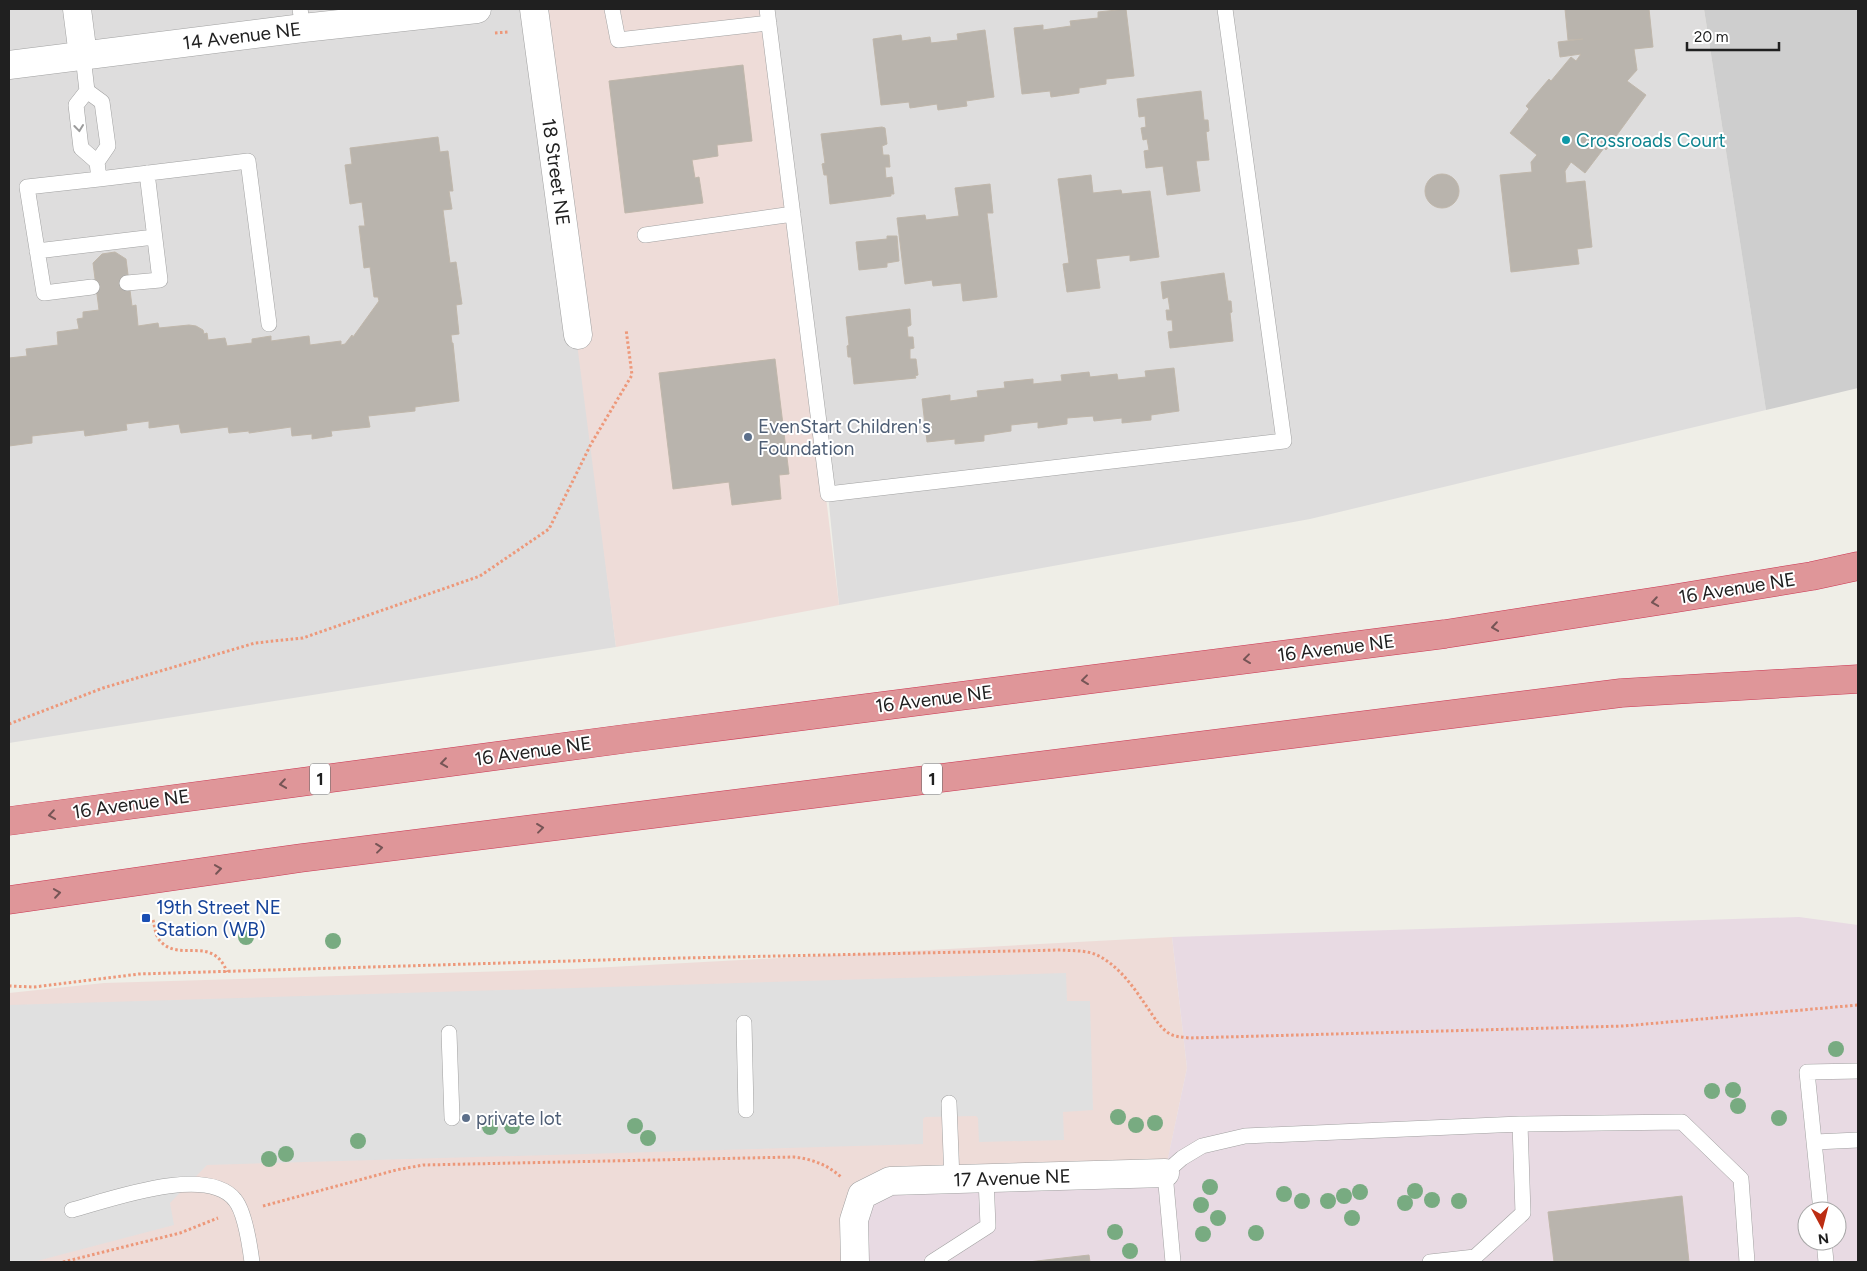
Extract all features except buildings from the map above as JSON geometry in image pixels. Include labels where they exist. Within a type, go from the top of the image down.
[{"type":"highway","name":"16 Avenue NE","points":[[9,821],[631,738],[1445,634],[1681,598],[1812,576],[1858,566]]},
{"type":"highway","name":"1","points":[[9,900],[301,858],[1621,693],[1858,680]]},
{"type":"street","points":[[76,9],[83,56]]},
{"type":"street","name":"14 Avenue NE","points":[[9,65],[83,56],[301,18],[476,9]]},
{"type":"street","name":"18 Street NE","points":[[534,9],[578,335]]},
{"type":"street","name":"17 Avenue NE","points":[[855,1262],[854,1220],[862,1195],[890,1180],[952,1180],[1165,1172]]},
{"type":"lane","points":[[612,9],[618,40],[768,16],[828,494],[1284,441],[1225,9]]},
{"type":"lane","points":[[83,56],[88,91],[102,102],[106,128],[108,146],[97,162],[99,179]]},
{"type":"lane","points":[[88,91],[76,105],[81,148],[97,162]]},
{"type":"lane","points":[[92,287],[44,293],[27,188],[248,161],[269,324]]},
{"type":"lane","points":[[127,283],[160,280],[147,173]]},
{"type":"lane","points":[[645,235],[793,214]]},
{"type":"lane","points":[[37,251],[154,236]]},
{"type":"lane","points":[[744,1023],[746,1110]]},
{"type":"lane","points":[[448,1033],[452,1118]]},
{"type":"lane","points":[[1820,1201],[1807,1072],[1858,1071]]},
{"type":"lane","points":[[949,1104],[952,1180]]},
{"type":"lane","points":[[1173,1262],[1165,1172],[1182,1158],[1202,1146],[1246,1136],[1520,1124],[1682,1122],[1741,1179],[1747,1262]]},
{"type":"lane","points":[[1430,1262],[1476,1257],[1523,1213],[1520,1124]]},
{"type":"lane","points":[[1815,1142],[1858,1140]]},
{"type":"lane","points":[[932,1262],[988,1226],[986,1178]]},
{"type":"lane","points":[[72,1210],[158,1188],[193,1183],[207,1185],[220,1189],[236,1201],[241,1211],[252,1262]]},
{"type":"path","points":[[9,724],[104,688],[256,642],[303,638],[480,576],[549,529],[592,444],[632,375],[626,329]]},
{"type":"path","points":[[153,920],[160,941],[178,950],[206,951],[216,956],[224,964],[227,972]]},
{"type":"path","points":[[9,986],[34,987],[139,974],[371,966],[982,951],[1084,952],[1098,956],[1122,973],[1159,1024],[1168,1033],[1176,1037],[1189,1038],[1624,1026],[1858,1005]]},
{"type":"path","points":[[259,1207],[396,1170],[423,1165],[794,1157],[806,1158],[824,1165],[839,1174]]},
{"type":"path","points":[[63,1262],[180,1233],[226,1214]]},
{"type":"shaded area","points":[[9,9],[534,9],[578,335],[616,647],[9,743]]},
{"type":"shaded area","points":[[534,9],[767,9],[839,605],[616,647]]},
{"type":"shaded area","points":[[767,9],[1704,9],[1766,410],[1310,519],[839,605],[828,494]]},
{"type":"shaded area","points":[[1704,9],[1858,9],[1858,388],[1766,410]]},
{"type":"shaded area","points":[[1799,917],[1858,925],[1858,1262],[855,1262],[862,1195],[1165,1172],[1187,1068],[1172,937]]},
{"type":"shaded area","points":[[1172,937],[1187,1068],[1165,1173],[855,1262],[9,1262],[9,993],[104,983],[574,969]]},
{"type":"shaded area","name":"private lot","points":[[1066,973],[1067,1001],[1090,1001],[1093,1110],[1063,1112],[1064,1140],[979,1142],[978,1118],[976,1116],[925,1117],[923,1119],[923,1144],[207,1165],[170,1203],[174,1225],[33,1262],[9,1262],[9,1005]]},
{"type":"place","name":"Crossroads Court","points":[[1566,140]]},
{"type":"place","name":"EvenStart Children's Foundation","points":[[748,437]]},
{"type":"place","name":"19th Street NE Station (WB)","points":[[146,918]]},
{"type":"place","name":"private lot","points":[[466,1118]]}]
